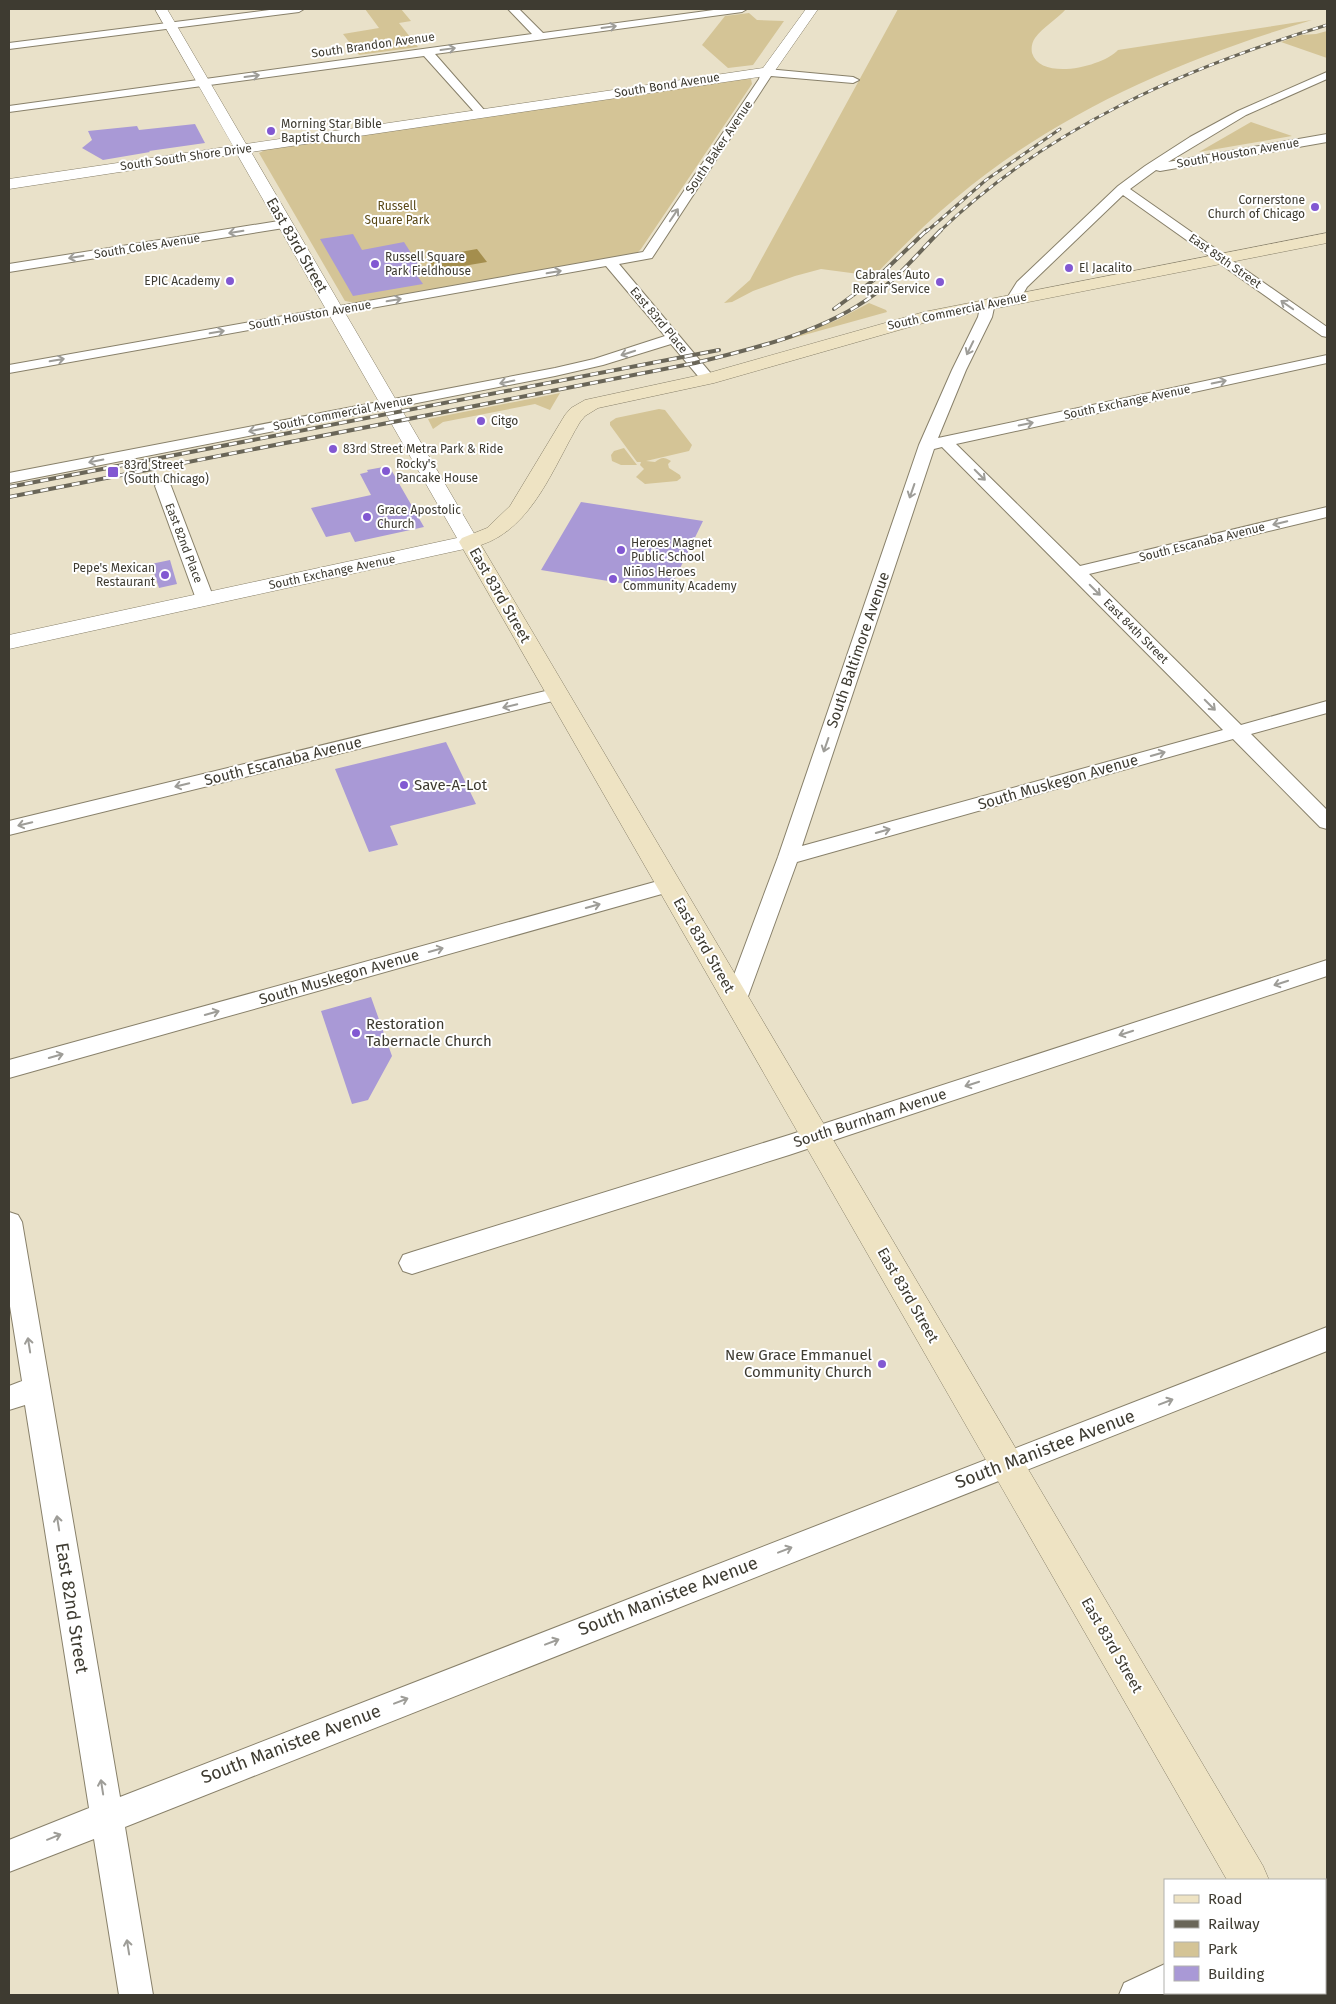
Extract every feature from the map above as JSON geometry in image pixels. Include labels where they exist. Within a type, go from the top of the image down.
[{"type":"main road","name":"South Commercial Avenue","points":[[592,404],[708,379],[902,322],[988,303],[1327,238]]},
{"type":"main road","name":"South Exchange Avenue","points":[[469,542],[492,533],[512,516],[527,496],[572,419],[578,412],[592,404]]},
{"type":"main road","name":"East 83rd Street","points":[[469,542],[1248,1879]]},
{"type":"street","name":"East 83rd Street","points":[[162,9],[334,311],[469,542]]},
{"type":"street","points":[[9,46],[299,9]]},
{"type":"street","points":[[513,9],[540,36]]},
{"type":"street","name":"South Brandon Avenue","points":[[9,109],[742,9]]},
{"type":"street","name":"South Baker Avenue","points":[[610,262],[646,255],[765,79],[767,72],[812,9]]},
{"type":"street","points":[[427,52],[481,113]]},
{"type":"street","name":"South Bond Avenue","points":[[481,113],[748,73],[767,72],[853,80]]},
{"type":"street","points":[[1014,298],[1022,285],[1122,189],[1149,169],[1194,140],[1242,113],[1327,75]]},
{"type":"street","name":"South South Shore Drive","points":[[9,184],[481,113]]},
{"type":"street","name":"South Houston Avenue","points":[[1149,169],[1327,138]]},
{"type":"street","name":"East 85th Street","points":[[1122,189],[1327,333]]},
{"type":"street","name":"South Coles Avenue","points":[[9,268],[285,224]]},
{"type":"street","name":"South Houston Avenue","points":[[9,369],[610,262]]},
{"type":"street","name":"East 83rd Place","points":[[610,262],[708,379]]},
{"type":"street","name":"South Baltimore Avenue","points":[[736,999],[788,857],[927,445],[959,370],[985,317],[988,303]]},
{"type":"street","name":"South Commercial Avenue","points":[[9,478],[583,366],[674,338]]},
{"type":"street","name":"South Exchange Avenue","points":[[927,445],[1327,359]]},
{"type":"street","name":"East 84th Street","points":[[946,441],[1327,822]]},
{"type":"street","name":"East 82nd Place","points":[[163,486],[205,599]]},
{"type":"street","name":"South Escanaba Avenue","points":[[1077,572],[1327,512]]},
{"type":"street","name":"South Exchange Avenue","points":[[9,642],[469,542]]},
{"type":"street","name":"South Escanaba Avenue","points":[[9,828],[558,694]]},
{"type":"street","name":"South Muskegon Avenue","points":[[788,857],[1327,707]]},
{"type":"street","name":"South Muskegon Avenue","points":[[9,1070],[669,885]]},
{"type":"street","name":"South Burnham Avenue","points":[[412,1263],[816,1136],[1327,968]]},
{"type":"street","name":"East 82nd Street","points":[[9,1222],[22,1393],[106,1816],[136,1995]]},
{"type":"street","name":"South Manistee Avenue","points":[[9,1856],[106,1816],[1327,1339]]},
{"type":"street","points":[[1136,1995],[1164,1981]]},
{"type":"green space","points":[[365,9],[401,9],[411,21],[399,23],[418,47],[359,55],[343,34],[379,28]]},
{"type":"green space","points":[[898,9],[1066,9],[1038,34],[1032,43],[1032,53],[1038,62],[1047,67],[1059,69],[1087,66],[1111,56],[1118,50],[1312,20],[1264,35],[1170,70],[1080,113],[996,167],[956,198],[874,276],[821,269],[795,276],[753,291],[732,302],[724,303],[750,280]]},
{"type":"green space","points":[[749,13],[757,20],[784,21],[753,65],[728,68],[702,45],[725,16]]},
{"type":"green space","points":[[1327,31],[1327,58],[1281,42],[1301,35]]},
{"type":"green space","name":"Russell Square Park","points":[[745,78],[751,79],[752,84],[636,254],[356,303],[345,301],[259,153],[265,150]]},
{"type":"green space","points":[[1251,122],[1292,136],[1199,152]]},
{"type":"green space","points":[[869,303],[887,312],[779,342],[837,320]]},
{"type":"green space","points":[[560,393],[550,410],[535,404],[443,422],[433,429],[428,419]]},
{"type":"green space","points":[[659,409],[665,410],[692,445],[689,451],[646,461],[655,462],[663,458],[669,460],[671,461],[668,464],[669,468],[680,475],[681,478],[677,481],[645,484],[636,477],[644,469],[640,465],[641,462],[637,462],[610,425],[610,422],[616,418]]},
{"type":"green space","points":[[624,448],[637,465],[621,465],[612,461],[611,455],[614,451]]},
{"type":"shaded area","points":[[477,249],[487,262],[434,271],[426,258]]},
{"type":"building","points":[[195,124],[205,143],[103,160],[82,148],[92,140],[88,131],[137,126],[139,130]]},
{"type":"building","name":"Russell Square Park Fieldhouse","points":[[353,234],[362,250],[404,242],[420,267],[412,268],[423,284],[353,296],[320,239]]},
{"type":"building","name":"Grace Apostolic Church","points":[[389,466],[424,527],[355,542],[350,532],[326,537],[311,508],[371,495],[360,474],[368,472],[367,470]]},
{"type":"building","name":"Heroes Magnet Public School","points":[[581,502],[703,521],[669,591],[541,570]]},
{"type":"building","name":"Pepe's Mexican Restaurant","points":[[170,560],[177,584],[159,588],[151,564]]},
{"type":"building","name":"Save-A-Lot","points":[[446,742],[476,804],[390,826],[398,845],[369,852],[335,769]]},
{"type":"building","name":"Restoration Tabernacle Church","points":[[371,997],[392,1056],[368,1100],[352,1104],[321,1011]]},
{"type":"railway","points":[[940,231],[981,195],[1026,161],[1072,132],[1121,105],[1222,61],[1327,25]]},
{"type":"railway","points":[[926,232],[986,180],[1060,129]]},
{"type":"railway","points":[[834,309],[878,277],[927,230]]},
{"type":"railway","points":[[9,497],[695,363],[765,345],[812,329],[834,319],[875,294],[893,280],[940,231]]},
{"type":"railway","points":[[9,487],[719,350]]},
{"type":"place","name":"Morning Star Bible Baptist Church","points":[[271,131]]},
{"type":"place","name":"Cornerstone Church of Chicago","points":[[1315,207]]},
{"type":"place","name":"Russell Square Park Fieldhouse","points":[[375,264]]},
{"type":"place","name":"El Jacalito","points":[[1069,268]]},
{"type":"place","name":"EPIC Academy","points":[[230,281]]},
{"type":"place","name":"Cabrales Auto Repair Service","points":[[940,282]]},
{"type":"place","name":"Citgo","points":[[481,421]]},
{"type":"place","name":"83rd Street Metra Park & Ride","points":[[333,449]]},
{"type":"place","name":"Rocky's Pancake House","points":[[386,471]]},
{"type":"place","name":"83rd Street (South Chicago)","points":[[113,472]]},
{"type":"place","name":"Grace Apostolic Church","points":[[367,517]]},
{"type":"place","name":"Heroes Magnet Public School","points":[[621,550]]},
{"type":"place","name":"Pepe's Mexican Restaurant","points":[[165,575]]},
{"type":"place","name":"Niños Heroes Community Academy","points":[[613,579]]},
{"type":"place","name":"Save-A-Lot","points":[[404,785]]},
{"type":"place","name":"Restoration Tabernacle Church","points":[[356,1033]]},
{"type":"place","name":"New Grace Emmanuel Community Church","points":[[882,1364]]}]
